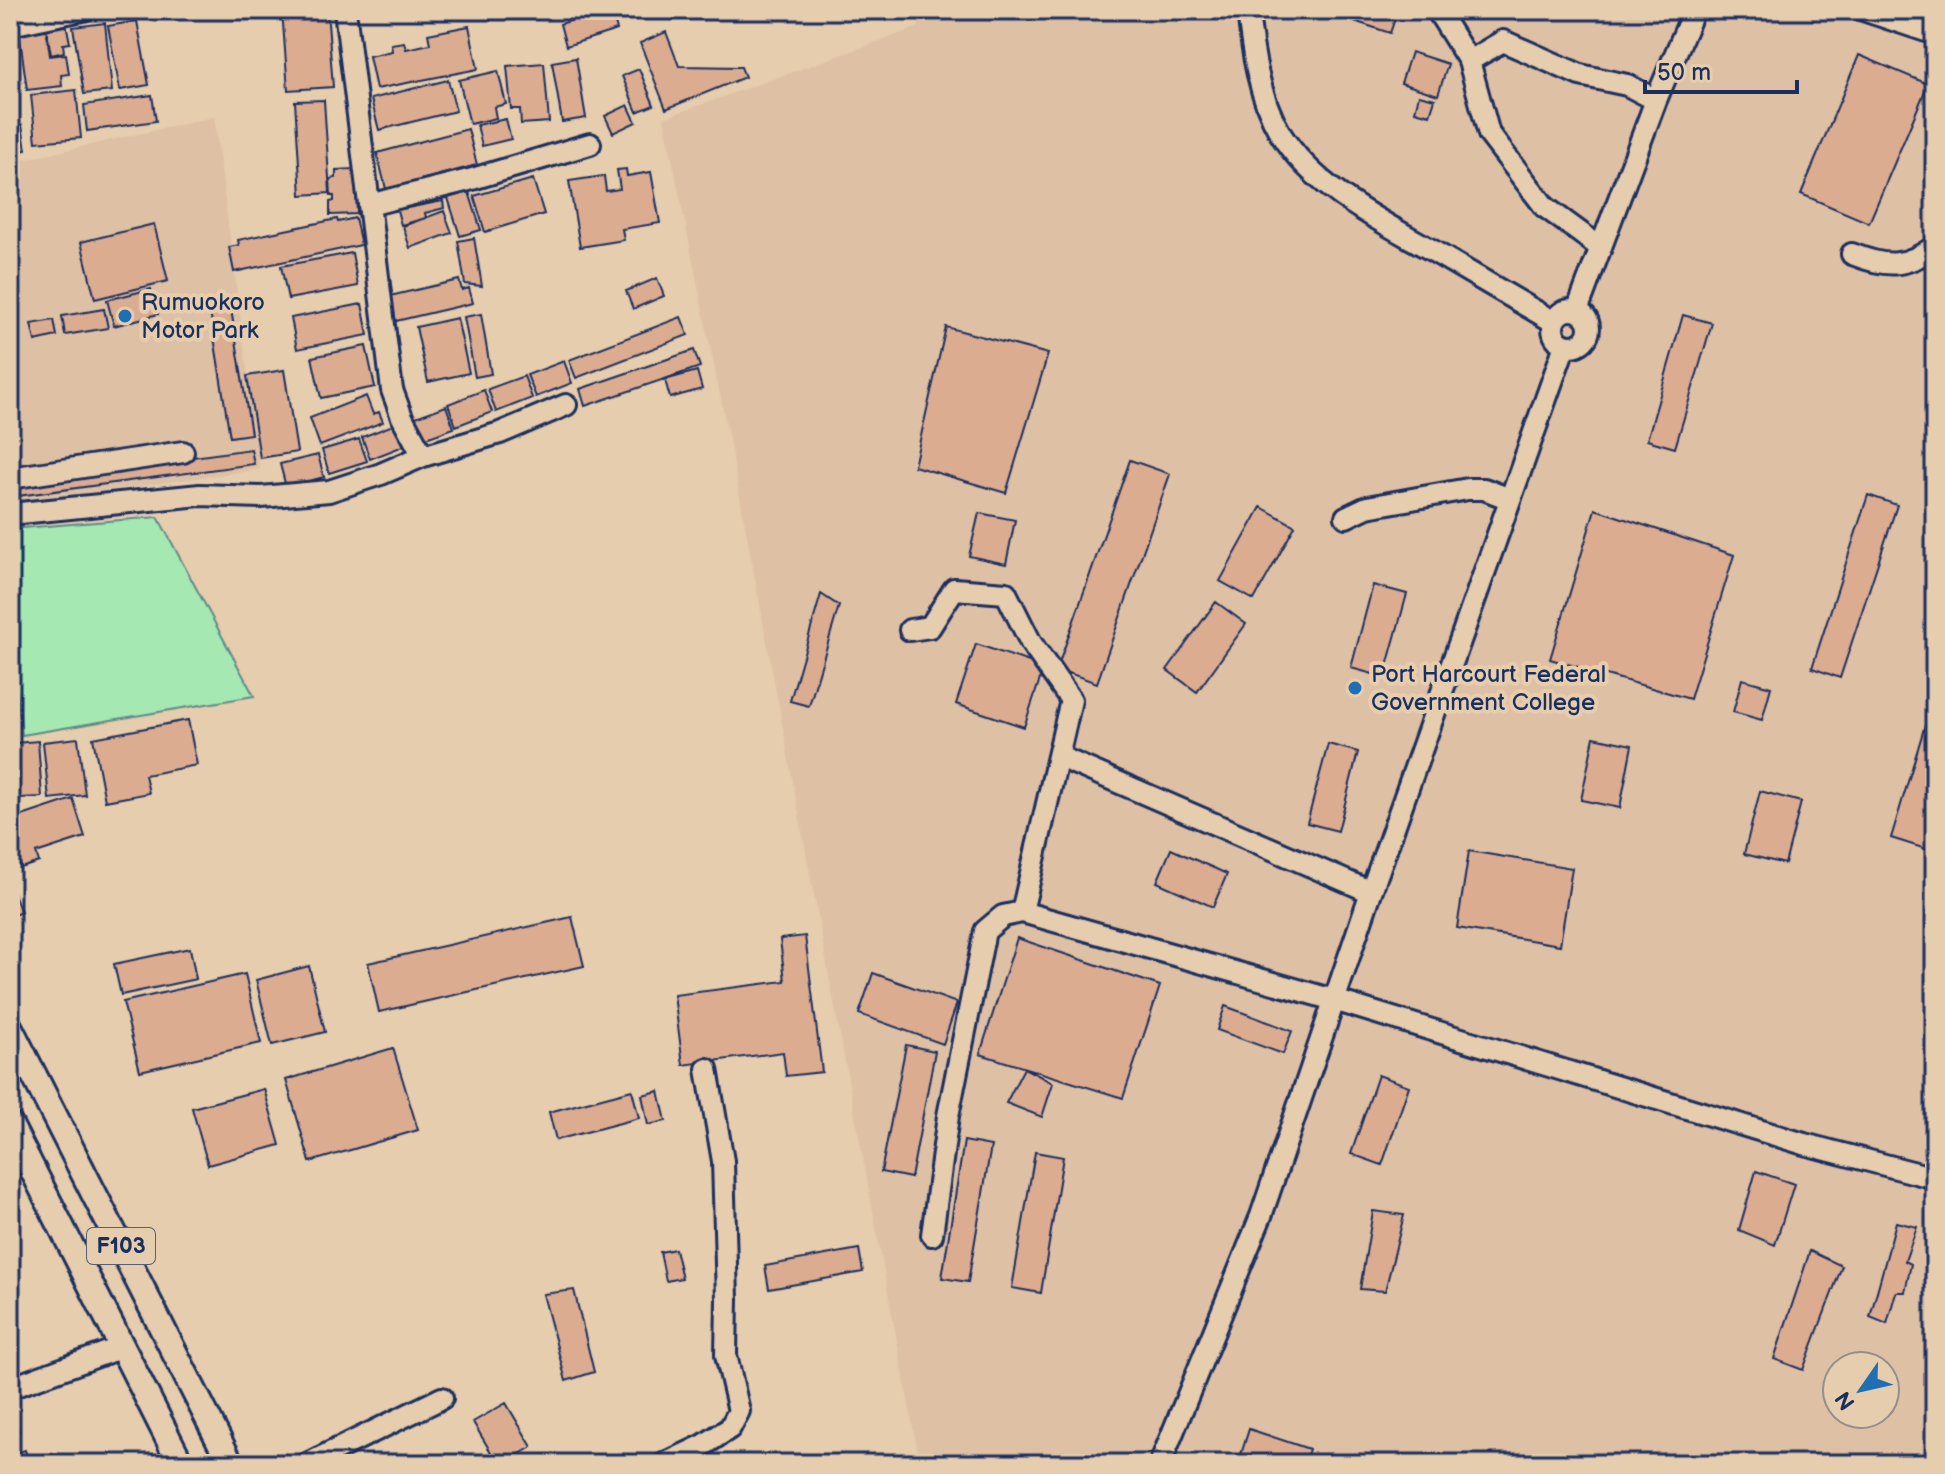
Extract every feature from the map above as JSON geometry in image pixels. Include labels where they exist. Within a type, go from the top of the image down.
[{"type":"main road","name":"F103","points":[[10,1028],[231,1464]]},
{"type":"main road","name":"F103","points":[[10,1125],[181,1464]]},
{"type":"street","points":[[10,25],[83,10]]},
{"type":"street","points":[[345,10],[392,390],[402,417],[423,456]]},
{"type":"street","points":[[1248,10],[1251,43],[1264,95],[1280,133],[1301,159],[1329,187],[1362,210],[1554,322]]},
{"type":"street","points":[[1437,10],[1469,61],[1489,134],[1545,207],[1601,248]]},
{"type":"street","points":[[1577,311],[1656,100],[1694,10]]},
{"type":"street","points":[[1863,10],[1935,34]]},
{"type":"street","points":[[1469,61],[1503,41],[1580,75],[1627,85],[1656,100]]},
{"type":"street","points":[[369,205],[469,180],[590,144]]},
{"type":"street","points":[[1852,254],[1878,264],[1902,263],[1935,246]]},
{"type":"street","points":[[1577,311],[1587,321],[1588,334],[1579,345],[1565,345],[1555,336],[1554,322],[1564,312],[1577,311]]},
{"type":"street","points":[[1160,1464],[1261,1216],[1371,892],[1565,345]]},
{"type":"street","points":[[10,514],[200,495],[261,497],[329,491],[423,456],[500,433],[566,405]]},
{"type":"street","points":[[10,478],[183,452]]},
{"type":"street","points":[[1346,517],[1367,507],[1468,489],[1484,489],[1510,499]]},
{"type":"street","points":[[910,630],[930,627],[954,589],[1006,593],[1031,643],[1071,700],[1022,912]]},
{"type":"street","points":[[1060,757],[1371,892]]},
{"type":"street","points":[[932,1235],[948,1116],[985,931],[1003,916],[1022,912],[1334,1000],[1804,1144],[1935,1178]]},
{"type":"street","points":[[664,1464],[704,1445],[730,1428],[739,1411],[726,1355],[723,1161],[707,1069]]},
{"type":"street","points":[[10,1388],[122,1347]]},
{"type":"street","points":[[307,1464],[442,1398]]},
{"type":"shaded area","name":"Port Harcourt Federal Government College","points":[[917,10],[1935,10],[1935,1464],[920,1464],[731,449],[664,118],[919,27]]},
{"type":"shaded area","name":"Rumuokoro Motor Park","points":[[214,117],[260,469],[10,504],[10,163]]},
{"type":"green space","points":[[158,517],[254,696],[22,735],[10,632],[10,529]]},
{"type":"building","points":[[282,10],[327,10],[333,87],[288,90]]},
{"type":"building","points":[[563,10],[595,10],[566,19]]},
{"type":"building","points":[[611,10],[617,30],[566,46],[560,24]]},
{"type":"building","points":[[1357,10],[1398,10],[1390,33],[1354,21]]},
{"type":"building","points":[[137,21],[149,85],[120,90],[108,26]]},
{"type":"building","points":[[66,23],[70,43],[63,44],[64,52],[51,55],[46,26]]},
{"type":"building","points":[[105,23],[112,91],[84,94],[73,27]]},
{"type":"building","points":[[469,26],[478,69],[376,89],[369,56],[392,51],[391,44],[404,42],[406,49],[430,44],[428,34]]},
{"type":"building","points":[[46,27],[50,56],[66,54],[69,74],[61,75],[62,86],[27,90],[19,31]]},
{"type":"building","points":[[666,32],[679,66],[741,67],[745,77],[666,109],[640,43]]},
{"type":"building","points":[[1411,52],[1448,64],[1438,95],[1401,83]]},
{"type":"building","points":[[1859,55],[1928,84],[1869,223],[1801,194]]},
{"type":"building","points":[[576,58],[586,118],[562,122],[552,62]]},
{"type":"building","points":[[544,63],[549,122],[521,124],[520,109],[511,109],[507,66]]},
{"type":"building","points":[[639,69],[654,105],[637,112],[622,76]]},
{"type":"building","points":[[498,71],[506,104],[494,107],[496,118],[470,124],[459,80]]},
{"type":"building","points":[[448,80],[456,111],[379,130],[371,99]]},
{"type":"building","points":[[76,90],[81,138],[36,142],[31,95]]},
{"type":"building","points":[[152,95],[156,121],[87,131],[84,105]]},
{"type":"building","points":[[1419,95],[1435,99],[1430,115],[1415,111]]},
{"type":"building","points":[[324,100],[330,193],[301,195],[295,101]]},
{"type":"building","points":[[628,105],[636,122],[613,133],[605,116]]},
{"type":"building","points":[[506,119],[511,139],[482,146],[477,125]]},
{"type":"building","points":[[22,125],[26,150],[10,153],[10,127]]},
{"type":"building","points":[[468,129],[477,165],[386,189],[377,153]]},
{"type":"building","points":[[355,169],[357,214],[330,215],[330,202],[334,201],[334,196],[331,196],[330,179],[336,178],[336,170]]},
{"type":"building","points":[[626,169],[627,176],[651,172],[660,223],[622,229],[624,240],[580,247],[569,181],[604,176],[606,191],[620,189],[617,170]]},
{"type":"building","points":[[533,179],[544,214],[485,232],[474,196]]},
{"type":"building","points":[[469,192],[481,230],[460,236],[448,198]]},
{"type":"building","points":[[443,201],[444,208],[425,213],[426,218],[401,225],[397,210]]},
{"type":"building","points":[[444,211],[452,233],[410,248],[403,226]]},
{"type":"building","points":[[355,218],[361,245],[234,272],[229,247],[239,245],[238,240]]},
{"type":"building","points":[[154,224],[168,281],[95,299],[81,242]]},
{"type":"building","points":[[474,238],[482,286],[465,284],[458,241]]},
{"type":"building","points":[[352,253],[358,286],[288,299],[281,266]]},
{"type":"building","points":[[657,278],[664,296],[633,309],[626,291]]},
{"type":"building","points":[[459,280],[462,290],[469,288],[473,303],[396,321],[390,296]]},
{"type":"building","points":[[151,289],[158,314],[114,326],[107,300]]},
{"type":"building","points":[[362,304],[368,335],[297,349],[291,318]]},
{"type":"building","points":[[104,309],[108,328],[65,335],[62,316]]},
{"type":"building","points":[[231,309],[251,434],[230,437],[210,312]]},
{"type":"building","points":[[481,314],[491,374],[475,377],[464,317]]},
{"type":"building","points":[[1683,315],[1712,323],[1675,448],[1647,440]]},
{"type":"building","points":[[681,317],[688,335],[576,378],[569,360]]},
{"type":"building","points":[[457,318],[469,373],[428,382],[416,327]]},
{"type":"building","points":[[54,320],[57,336],[35,341],[31,324]]},
{"type":"building","points":[[946,327],[1048,354],[1006,493],[914,466]]},
{"type":"building","points":[[366,346],[375,387],[321,398],[312,357]]},
{"type":"building","points":[[694,350],[700,367],[585,406],[580,389]]},
{"type":"building","points":[[564,361],[572,383],[536,397],[527,375]]},
{"type":"building","points":[[284,370],[297,452],[260,458],[247,376]]},
{"type":"building","points":[[697,371],[702,389],[670,398],[665,380]]},
{"type":"building","points":[[524,376],[532,398],[496,412],[488,389]]},
{"type":"building","points":[[484,390],[492,412],[456,426],[448,404]]},
{"type":"building","points":[[366,396],[373,414],[379,412],[383,422],[320,446],[310,418]]},
{"type":"building","points":[[446,406],[454,428],[418,441],[410,419]]},
{"type":"building","points":[[398,423],[406,445],[370,459],[362,437]]},
{"type":"building","points":[[359,439],[367,461],[329,473],[322,450]]},
{"type":"building","points":[[251,449],[254,464],[10,497],[10,482]]},
{"type":"building","points":[[318,455],[324,477],[286,487],[280,464]]},
{"type":"building","points":[[1130,460],[1170,474],[1097,683],[1057,669]]},
{"type":"building","points":[[1868,495],[1897,505],[1840,678],[1812,668]]},
{"type":"building","points":[[1261,507],[1295,526],[1254,600],[1220,581]]},
{"type":"building","points":[[1595,509],[1734,555],[1690,699],[1550,659]]},
{"type":"building","points":[[979,513],[1015,520],[1006,564],[969,556]]},
{"type":"building","points":[[1373,585],[1407,594],[1384,677],[1351,668]]},
{"type":"building","points":[[821,594],[839,606],[809,706],[790,701]]},
{"type":"building","points":[[1216,602],[1246,624],[1197,692],[1167,670]]},
{"type":"building","points":[[976,644],[1044,667],[1024,727],[956,704]]},
{"type":"building","points":[[1742,679],[1771,687],[1762,720],[1733,712]]},
{"type":"building","points":[[188,720],[197,765],[145,775],[149,793],[105,801],[93,738]]},
{"type":"building","points":[[1925,725],[1935,728],[1935,852],[1891,838]]},
{"type":"building","points":[[1594,737],[1632,745],[1620,808],[1581,800]]},
{"type":"building","points":[[78,738],[85,795],[49,799],[43,742]]},
{"type":"building","points":[[38,741],[42,797],[19,798],[15,743]]},
{"type":"building","points":[[1328,744],[1358,752],[1338,831],[1307,823]]},
{"type":"building","points":[[1760,791],[1801,802],[1785,864],[1744,854]]},
{"type":"building","points":[[73,799],[85,837],[36,853],[39,862],[21,868],[18,858],[10,861],[10,820]]},
{"type":"building","points":[[1171,849],[1227,874],[1213,907],[1157,882]]},
{"type":"building","points":[[1469,851],[1572,868],[1560,945],[1457,928]]},
{"type":"building","points":[[13,892],[21,912],[10,917],[10,893]]},
{"type":"building","points":[[572,917],[584,966],[379,1012],[368,963]]},
{"type":"building","points":[[805,936],[822,1072],[786,1076],[783,1052],[683,1065],[674,995],[785,981],[780,939]]},
{"type":"building","points":[[1017,938],[1160,986],[1123,1098],[980,1054]]},
{"type":"building","points":[[190,948],[196,979],[121,995],[114,964]]},
{"type":"building","points":[[309,966],[325,1032],[272,1045],[256,980]]},
{"type":"building","points":[[873,973],[957,1003],[943,1044],[859,1014]]},
{"type":"building","points":[[245,974],[261,1043],[140,1071],[123,1002]]},
{"type":"building","points":[[1225,1006],[1292,1031],[1283,1054],[1217,1030]]},
{"type":"building","points":[[906,1045],[935,1051],[911,1178],[881,1172]]},
{"type":"building","points":[[393,1048],[418,1130],[310,1162],[286,1080]]},
{"type":"building","points":[[1024,1068],[1053,1083],[1042,1117],[1006,1103]]},
{"type":"building","points":[[1378,1075],[1409,1086],[1382,1165],[1351,1154]]},
{"type":"building","points":[[264,1089],[280,1145],[208,1165],[192,1108]]},
{"type":"building","points":[[632,1090],[639,1118],[556,1140],[549,1112]]},
{"type":"building","points":[[659,1091],[666,1121],[648,1125],[642,1095]]},
{"type":"building","points":[[964,1141],[991,1146],[968,1282],[942,1278]]},
{"type":"building","points":[[1035,1152],[1063,1157],[1041,1293],[1012,1288]]},
{"type":"building","points":[[1756,1171],[1794,1184],[1775,1245],[1739,1230]]},
{"type":"building","points":[[1373,1211],[1404,1215],[1385,1291],[1360,1289]]},
{"type":"building","points":[[1896,1222],[1917,1227],[1905,1261],[1911,1264],[1905,1292],[1896,1292],[1887,1324],[1870,1317]]},
{"type":"building","points":[[675,1249],[682,1278],[666,1281],[660,1252]]},
{"type":"building","points":[[859,1249],[863,1272],[769,1289],[765,1266]]},
{"type":"building","points":[[1810,1251],[1842,1266],[1803,1370],[1774,1359]]},
{"type":"building","points":[[574,1290],[594,1372],[566,1381],[543,1294]]},
{"type":"building","points":[[506,1403],[532,1447],[498,1464],[473,1422]]},
{"type":"building","points":[[10,1404],[19,1431],[10,1434]]},
{"type":"building","points":[[1249,1429],[1309,1449],[1304,1464],[1238,1464]]},
{"type":"building","points":[[25,1450],[30,1464],[10,1464],[10,1455]]},
{"type":"place","name":"Rumuokoro Motor Park","points":[[125,316]]},
{"type":"place","name":"Port Harcourt Federal Government College","points":[[1355,688]]}]
